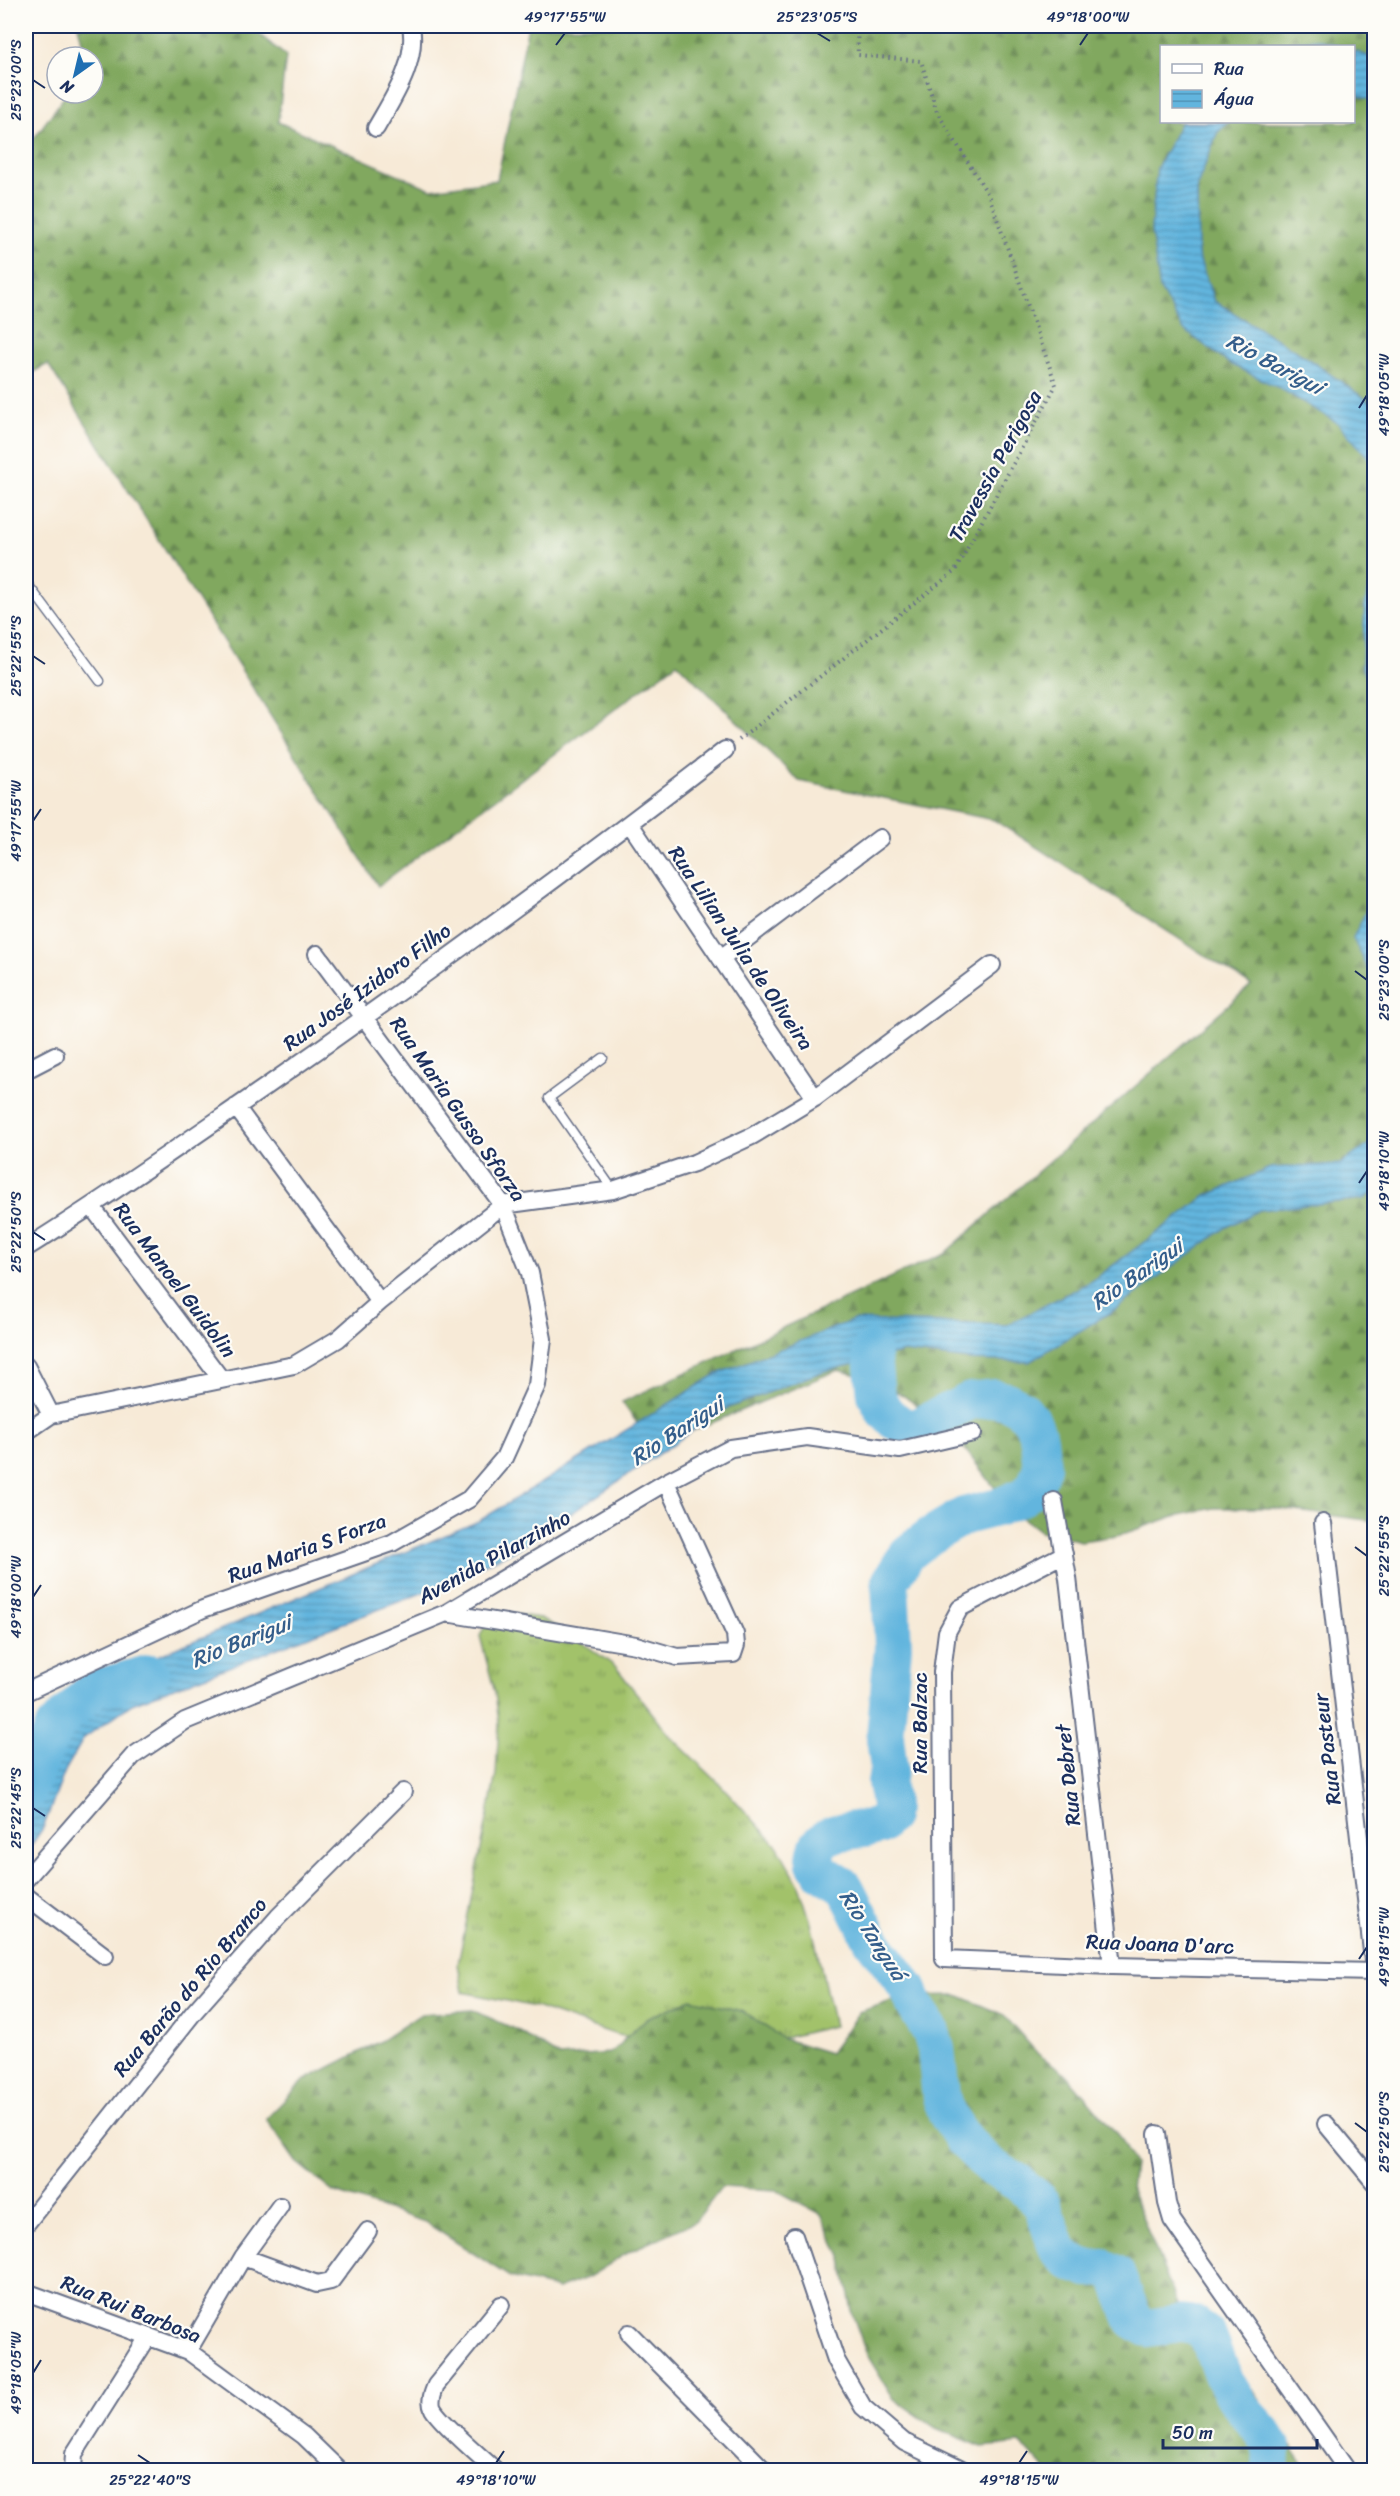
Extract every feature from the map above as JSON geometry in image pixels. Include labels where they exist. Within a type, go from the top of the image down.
[{"type":"street","points":[[376,129],[401,82],[411,54],[411,26]]},
{"type":"street","name":"Rua José Izidoro Filho","points":[[26,1248],[92,1207],[365,1017],[630,824],[726,750]]},
{"type":"street","name":"Rua Lilian Julia de Oliveira","points":[[630,824],[815,1098]]},
{"type":"street","points":[[721,958],[880,838]]},
{"type":"street","name":"Rua Maria Gusso Sforza","points":[[317,954],[503,1205],[530,1274],[543,1340]]},
{"type":"street","points":[[26,1432],[51,1415],[294,1365],[338,1339],[380,1302],[503,1205],[613,1190],[694,1163],[752,1136],[815,1098],[992,965]]},
{"type":"street","points":[[26,1070],[55,1055]]},
{"type":"street","points":[[236,1107],[380,1302]]},
{"type":"street","name":"Rua Manoel Guidolin","points":[[92,1207],[221,1379]]},
{"type":"street","name":"Rua Maria S Forza","points":[[26,1692],[203,1609],[392,1543],[469,1499],[504,1458],[537,1385],[543,1340]]},
{"type":"street","points":[[26,1365],[51,1415]]},
{"type":"street","name":"Avenida Pilarzinho","points":[[26,1879],[133,1756],[185,1721],[447,1613],[666,1482],[731,1448],[807,1437],[900,1450],[973,1433]]},
{"type":"street","points":[[447,1613],[636,1645],[677,1657],[733,1654],[736,1645],[735,1634],[666,1482]]},
{"type":"street","name":"Rua Debret","points":[[1054,1501],[1068,1578],[1112,1966]]},
{"type":"street","name":"Rua Pasteur","points":[[1323,1523],[1374,1971]]},
{"type":"street","name":"Rua Balzac","points":[[944,1959],[942,1672],[947,1632],[960,1608],[1064,1554]]},
{"type":"street","name":"Rua Barão do Rio Branco","points":[[26,2224],[194,2012],[278,1917],[403,1792]]},
{"type":"street","points":[[26,1896],[105,1956]]},
{"type":"street","name":"Rua Joana D'arc","points":[[944,1959],[1112,1966],[1374,1971]]},
{"type":"street","points":[[1326,2124],[1374,2180]]},
{"type":"street","points":[[1157,2134],[1167,2203],[1172,2220],[1347,2470]]},
{"type":"street","points":[[188,2351],[243,2257],[280,2206]]},
{"type":"street","points":[[243,2257],[317,2284],[331,2281],[368,2231]]},
{"type":"street","points":[[794,2236],[836,2360],[863,2407],[904,2442],[962,2470]]},
{"type":"street","name":"Rua Rui Barbosa","points":[[26,2292],[188,2351],[304,2436],[339,2470]]},
{"type":"street","points":[[495,2470],[439,2415],[434,2409],[432,2398],[436,2385],[501,2305]]},
{"type":"street","points":[[629,2333],[764,2470]]},
{"type":"street","points":[[73,2470],[74,2454],[148,2337]]},
{"type":"lane","points":[[26,582],[100,681]]},
{"type":"lane","points":[[603,1058],[549,1098],[613,1190]]},
{"type":"path","name":"Travessia Perigosa","points":[[726,750],[955,572],[1056,385],[989,196],[937,112],[921,61],[858,55],[857,26]]},
{"type":"green space","points":[[78,26],[249,26],[286,56],[278,122],[431,189],[497,180],[528,26],[1374,26],[1374,1521],[1272,1508],[1214,1508],[1175,1516],[1117,1536],[1081,1541],[1040,1531],[1011,1509],[964,1448],[934,1418],[904,1396],[872,1379],[838,1370],[654,1447],[622,1402],[946,1252],[1251,985],[994,820],[799,781],[677,663],[378,886],[48,364],[26,376],[26,149],[58,105],[105,105],[105,45],[83,45]]},
{"type":"green space","points":[[492,1611],[540,1618],[572,1635],[616,1667],[671,1737],[721,1785],[778,1847],[799,1885],[811,1923],[834,2026],[788,2037],[746,2042],[653,2040],[617,2035],[535,2007],[463,1992],[458,1964],[496,1774],[499,1723],[495,1693],[480,1636]]},
{"type":"green space","points":[[957,1995],[1004,2015],[1038,2054],[1064,2072],[1122,2140],[1134,2164],[1131,2190],[1182,2314],[1255,2393],[1307,2470],[1046,2470],[1020,2443],[982,2447],[936,2428],[894,2399],[867,2355],[853,2316],[842,2259],[821,2214],[776,2190],[722,2187],[695,2222],[630,2251],[589,2277],[558,2289],[510,2277],[425,2222],[333,2192],[296,2162],[266,2119],[303,2081],[379,2042],[421,2014],[472,2010],[517,2030],[559,2057],[610,2053],[646,2019],[691,1999],[742,2011],[784,2039],[830,2053],[859,2012],[906,1996]]},
{"type":"water","points":[[1317,39],[1336,45],[1267,45]]},
{"type":"water","points":[[1355,51],[1374,58],[1374,101],[1355,94]]},
{"type":"water","points":[[1180,123],[1227,123],[1217,133],[1197,186],[1198,255],[1214,301],[1304,356],[1374,405],[1374,464],[1338,423],[1283,390],[1229,363],[1183,329],[1160,289],[1151,230],[1157,168]]},
{"type":"water","points":[[1374,571],[1374,693],[1362,666],[1365,604]]},
{"type":"water","points":[[1374,895],[1374,983],[1353,938]]},
{"type":"water","points":[[1374,1141],[1374,1192],[1364,1199],[1259,1210],[1225,1228],[1116,1309],[1029,1362],[972,1360],[904,1352],[821,1372],[723,1410],[522,1547],[427,1591],[132,1704],[84,1738],[65,1771],[43,1828],[26,1853],[26,1808],[29,1806],[66,1715],[117,1673],[479,1521],[717,1374],[854,1320],[1007,1325],[1092,1281],[1206,1196],[1270,1168],[1340,1164]]},
{"type":"waterway","name":"Rio Tanguá","points":[[871,1349],[876,1395],[884,1411],[904,1427],[915,1428],[970,1401],[994,1398],[1007,1401],[1022,1409],[1032,1421],[1039,1439],[1042,1467],[1035,1486],[1024,1496],[999,1507],[964,1516],[930,1536],[907,1554],[890,1582],[893,1647],[885,1737],[889,1769],[886,1782],[890,1805],[889,1816],[879,1826],[828,1836],[816,1851],[815,1863],[822,1872],[845,1887],[872,1940],[909,1990],[931,2032],[936,2049],[941,2097],[947,2114],[964,2140],[990,2166],[1019,2183],[1041,2203],[1059,2252],[1072,2262],[1087,2269],[1104,2268],[1116,2274],[1134,2320],[1147,2328],[1181,2323],[1195,2325],[1207,2334],[1224,2379],[1241,2407],[1262,2430],[1272,2447],[1271,2470]]},
{"type":"waterway","name":"Rio Barigui","points":[[26,1794],[54,1727],[93,1689],[151,1673]]}]
